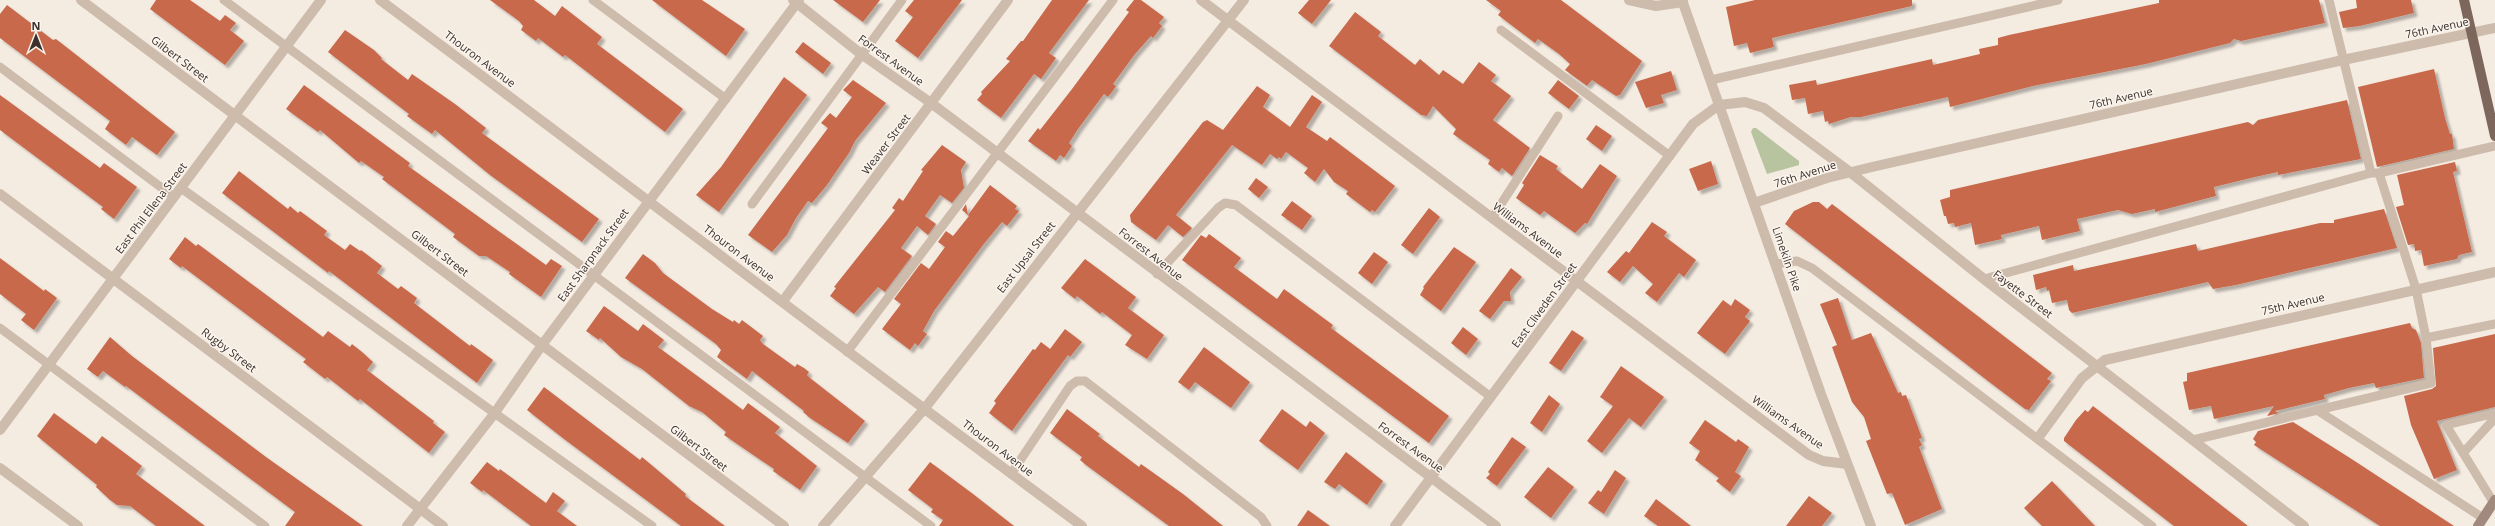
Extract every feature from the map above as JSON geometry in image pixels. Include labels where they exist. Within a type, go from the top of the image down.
[{"type":"main road","points":[[2464,0],[2495,136]]},
{"type":"main road","points":[[2481,522],[2494,503]]},
{"type":"street","name":"Gilbert Street","points":[[81,0],[784,526]]},
{"type":"street","name":"East Phil Ellena Street","points":[[0,430],[114,279],[180,188],[236,116],[321,0]]},
{"type":"street","name":"Thouron Avenue","points":[[380,0],[649,199],[783,301],[847,352],[1082,526]]},
{"type":"street","name":"Weaver Street","points":[[783,301],[1008,0]]},
{"type":"street","name":"Williams Avenue","points":[[1201,0],[1809,455],[1823,461],[1847,464]]},
{"type":"street","name":"East Upsal Street","points":[[823,526],[867,478],[924,408],[1244,0]]},
{"type":"street","points":[[1629,0],[1656,6],[1683,1]]},
{"type":"street","name":"East Sharpnack Street","points":[[407,526],[419,508],[494,414],[592,276],[726,99],[796,1]]},
{"type":"street","name":"Forrest Avenue","points":[[796,1],[861,54],[997,152],[1157,274],[1496,526]]},
{"type":"street","name":"Limekiln Pike","points":[[1683,1],[1847,464],[1871,526]]},
{"type":"street","name":"76th Avenue","points":[[1754,203],[1850,172],[2343,60],[2495,28]]},
{"type":"street","name":"Fayette Street","points":[[1719,104],[1745,102],[1760,106],[1850,172],[1984,279],[2097,364],[2304,526]]},
{"type":"street","name":"East Cliveden Street","points":[[1395,526],[1693,124],[1719,104]]},
{"type":"street","name":"Rugby Street","points":[[0,194],[443,526]]},
{"type":"street","name":"75th Avenue","points":[[2097,364],[2116,357],[2495,272]]},
{"type":"street","points":[[2038,438],[2082,378],[2097,364]]},
{"type":"street","points":[[0,468],[78,526]]},
{"type":"lane","points":[[224,0],[592,276],[931,526]]},
{"type":"lane","points":[[593,0],[726,99]]},
{"type":"lane","points":[[752,204],[902,0]]},
{"type":"lane","points":[[847,352],[1113,0]]},
{"type":"lane","points":[[1711,80],[2058,0]]},
{"type":"lane","points":[[2193,440],[2431,383],[2426,338],[2416,289],[2375,173],[2343,60],[2329,0]]},
{"type":"lane","points":[[1501,30],[1670,156]]},
{"type":"lane","points":[[0,67],[174,197]]},
{"type":"lane","points":[[1492,218],[1558,116]]},
{"type":"lane","points":[[1984,279],[2375,173],[2495,146]]},
{"type":"lane","points":[[180,188],[652,526]]},
{"type":"lane","points":[[1157,274],[1218,208],[1225,203],[1236,205],[1491,396]]},
{"type":"lane","points":[[1776,264],[1797,261],[1812,268],[2152,526]]},
{"type":"lane","points":[[2426,338],[2495,324]]},
{"type":"lane","points":[[0,328],[265,526]]},
{"type":"lane","points":[[1011,474],[1070,386],[1077,381],[1085,381],[1261,517],[1267,526]]},
{"type":"lane","points":[[2317,410],[2481,522]]},
{"type":"lane","points":[[2494,503],[2446,425],[2495,413]]},
{"type":"lane","points":[[2463,453],[2495,418]]},
{"type":"green space","points":[[1753,128],[1756,128],[1799,161],[1799,165],[1767,174],[1751,132]]},
{"type":"building","points":[[156,0],[190,0],[220,21],[225,15],[236,23],[230,30],[244,41],[225,65],[150,9]]},
{"type":"building","points":[[490,0],[534,0],[555,16],[562,6],[602,37],[597,44],[683,109],[665,132],[565,55],[563,57],[538,38],[536,41],[521,30],[523,26],[519,21]]},
{"type":"building","points":[[652,0],[702,0],[745,29],[726,56]]},
{"type":"building","points":[[833,0],[880,0],[863,22]]},
{"type":"building","points":[[914,0],[962,0],[918,58],[895,41],[913,17],[905,11]]},
{"type":"building","points":[[1052,0],[1089,0],[1049,53],[1056,58],[1041,79],[1034,74],[1001,118],[977,100],[982,94],[981,92],[1010,61],[1006,59],[1021,41],[1023,41]]},
{"type":"building","points":[[1134,0],[1141,0],[1164,17],[1159,23],[1162,26],[1153,38],[1151,36],[1135,54],[1113,84],[1116,86],[1112,92],[1108,97],[1104,94],[1078,129],[1069,143],[1072,146],[1064,158],[1060,155],[1056,161],[1028,141],[1038,128],[1040,130],[1072,89],[1129,12],[1126,10]]},
{"type":"building","points":[[1309,0],[1331,0],[1312,24],[1298,13]]},
{"type":"building","points":[[1486,0],[1561,0],[1642,61],[1620,95],[1616,96],[1592,80],[1587,86],[1565,70],[1570,64],[1559,54],[1538,39],[1535,43],[1498,15],[1501,11]]},
{"type":"building","points":[[1755,0],[1912,0],[1912,6],[1772,38],[1774,47],[1750,53],[1747,43],[1734,46],[1726,7]]},
{"type":"building","points":[[2159,0],[2319,0],[2325,23],[2241,41],[2234,39],[2230,43],[2146,64],[2033,86],[1950,107],[1948,97],[1861,117],[1851,117],[1829,124],[1828,121],[1825,122],[1823,111],[1808,114],[1805,98],[1792,100],[1789,85],[1816,80],[1817,85],[1932,59],[1933,65],[1980,54],[1979,49],[1998,45],[1998,38],[2159,3]]},
{"type":"building","points":[[2356,0],[2411,0],[2414,13],[2360,26],[2343,28],[2339,12],[2357,8]]},
{"type":"building","points":[[7,5],[53,40],[56,39],[175,132],[157,155],[132,137],[126,145],[105,129],[110,121],[0,38],[0,14]]},
{"type":"building","points":[[1355,12],[1381,32],[1378,36],[1415,65],[1420,59],[1439,75],[1443,70],[1463,84],[1479,62],[1496,75],[1491,81],[1511,96],[1493,120],[1530,148],[1512,176],[1502,168],[1499,172],[1488,164],[1490,160],[1453,134],[1456,129],[1433,106],[1427,116],[1421,115],[1329,46]]},
{"type":"building","points":[[345,30],[374,50],[382,58],[381,59],[408,80],[412,74],[455,104],[486,128],[482,133],[599,219],[582,242],[490,175],[435,130],[432,134],[407,116],[409,114],[328,52]]},
{"type":"building","points":[[803,42],[831,63],[823,74],[795,52]]},
{"type":"building","points":[[2434,69],[2445,118],[2450,134],[2452,134],[2454,149],[2377,167],[2358,87]]},
{"type":"building","points":[[1671,71],[1677,90],[1661,95],[1664,103],[1646,108],[1635,82]]},
{"type":"building","points":[[784,77],[807,95],[719,212],[696,195],[721,167]]},
{"type":"building","points":[[853,80],[886,103],[855,141],[849,153],[827,185],[812,203],[808,201],[796,218],[787,235],[772,252],[748,235],[828,128],[821,123],[830,113],[836,118],[852,97],[843,90]]},
{"type":"building","points":[[1558,80],[1579,96],[1569,109],[1548,93]]},
{"type":"building","points":[[304,85],[410,163],[408,166],[546,265],[551,259],[562,266],[541,297],[509,274],[510,272],[486,256],[479,256],[453,237],[455,234],[382,179],[384,177],[361,161],[359,163],[320,130],[318,132],[286,109]]},
{"type":"building","points":[[1257,86],[1270,95],[1263,107],[1290,127],[1312,95],[1322,102],[1306,127],[1327,141],[1330,137],[1395,186],[1375,212],[1372,210],[1370,212],[1346,194],[1348,191],[1334,182],[1324,169],[1315,182],[1304,173],[1308,168],[1286,152],[1281,159],[1279,157],[1277,159],[1270,154],[1262,165],[1232,145],[1176,215],[1192,228],[1183,237],[1168,225],[1156,240],[1131,222],[1130,215],[1203,122],[1207,120],[1223,130]]},
{"type":"building","points":[[0,95],[100,168],[104,163],[137,187],[114,219],[101,209],[103,207],[0,130]]},
{"type":"building","points":[[2347,100],[2361,159],[2278,175],[2278,172],[2214,187],[2216,196],[2155,212],[2155,209],[2132,214],[2118,210],[2077,219],[2080,231],[2042,240],[2039,226],[2001,235],[2002,239],[1975,245],[1971,223],[1955,227],[1954,223],[1948,224],[1946,216],[1944,216],[1940,200],[1950,197],[1950,190],[2248,122],[2253,125],[2258,120]]},
{"type":"building","points":[[1596,125],[1612,136],[1602,151],[1586,139]]},
{"type":"building","points":[[942,145],[966,162],[961,170],[964,188],[952,203],[940,195],[925,216],[936,224],[928,235],[917,226],[901,248],[912,256],[885,292],[878,287],[854,314],[830,296],[836,288],[834,287],[895,210],[892,208],[899,198],[903,201],[923,171],[921,170]]},
{"type":"building","points":[[1540,155],[1558,166],[1556,169],[1582,189],[1600,164],[1617,176],[1587,224],[1585,223],[1575,233],[1544,211],[1540,215],[1516,198],[1524,185],[1522,183]]},
{"type":"building","points":[[1711,161],[1718,184],[1698,191],[1689,169]]},
{"type":"building","points":[[2455,162],[2457,171],[2453,172],[2472,252],[2459,255],[2457,259],[2424,266],[2421,250],[2415,251],[2414,244],[2408,245],[2396,207],[2404,205],[2397,175]]},
{"type":"building","points":[[239,171],[288,209],[290,206],[298,213],[300,211],[327,231],[324,235],[345,250],[350,244],[360,251],[361,250],[382,266],[377,273],[398,289],[401,286],[417,298],[414,303],[470,346],[471,344],[493,360],[477,383],[329,271],[328,273],[222,193]]},
{"type":"building","points":[[1256,178],[1268,187],[1259,198],[1248,189]]},
{"type":"building","points":[[990,185],[1017,206],[1015,209],[1019,211],[1007,226],[1002,222],[983,245],[934,311],[923,331],[927,334],[918,346],[915,343],[910,350],[882,329],[901,304],[894,299],[921,263],[929,269],[945,247],[938,242],[946,231],[953,236],[969,216],[962,210],[966,204],[968,215]]},
{"type":"building","points":[[1292,201],[1312,216],[1302,230],[1281,215]]},
{"type":"building","points":[[1813,202],[1819,202],[1827,209],[1832,204],[2052,373],[2047,379],[2051,381],[2029,410],[2025,409],[1988,381],[1785,224],[1794,211]]},
{"type":"building","points":[[1429,208],[1440,217],[1413,254],[1401,245]]},
{"type":"building","points":[[2384,209],[2397,248],[2236,285],[2213,289],[2208,282],[2072,313],[2069,310],[2067,300],[2052,303],[2049,290],[2047,291],[2046,287],[2036,290],[2033,275],[2073,265],[2074,271],[2196,244],[2198,251],[2320,223],[2334,223],[2334,220]]},
{"type":"building","points":[[1652,222],[1667,232],[1664,236],[1696,260],[1684,277],[1679,273],[1657,302],[1645,293],[1653,284],[1633,266],[1620,282],[1607,272],[1626,251],[1629,253]]},
{"type":"building","points":[[1209,234],[1241,258],[1234,267],[1277,299],[1284,289],[1333,325],[1331,328],[1449,416],[1429,443],[1182,260],[1201,235],[1206,238]]},
{"type":"building","points":[[185,237],[196,246],[198,244],[323,337],[328,331],[350,347],[352,344],[362,352],[373,362],[367,370],[434,421],[433,423],[445,432],[429,453],[360,399],[358,401],[327,377],[325,379],[303,362],[306,359],[182,266],[181,268],[169,259]]},
{"type":"building","points":[[1454,247],[1476,262],[1441,311],[1420,295],[1424,288],[1423,287]]},
{"type":"building","points":[[1374,252],[1388,262],[1372,284],[1358,273]]},
{"type":"building","points":[[643,254],[655,263],[663,273],[712,309],[733,322],[734,320],[739,324],[742,320],[763,336],[760,340],[763,344],[795,367],[797,364],[804,368],[809,372],[807,375],[810,378],[865,421],[848,443],[810,418],[803,412],[804,411],[752,371],[747,379],[717,357],[721,350],[716,344],[625,278]]},
{"type":"building","points":[[0,258],[44,291],[45,289],[57,298],[34,330],[21,320],[26,314],[0,294]]},
{"type":"building","points":[[1085,259],[1136,297],[1128,308],[1164,335],[1147,359],[1125,345],[1132,335],[1102,312],[1100,314],[1077,296],[1075,299],[1061,288]]},
{"type":"building","points":[[1511,268],[1522,277],[1510,292],[1511,301],[1504,301],[1490,319],[1479,311]]},
{"type":"building","points":[[1838,298],[1852,340],[1871,333],[1898,393],[1901,392],[1902,396],[1906,395],[1922,438],[1919,439],[1922,445],[1919,447],[1942,509],[1905,525],[1892,493],[1887,494],[1866,441],[1871,439],[1864,417],[1852,402],[1832,347],[1837,345],[1820,304]]},
{"type":"building","points":[[1735,299],[1750,310],[1745,317],[1750,321],[1725,354],[1697,333],[1723,300],[1731,306]]},
{"type":"building","points":[[604,306],[638,331],[643,324],[664,340],[658,347],[743,410],[748,403],[780,427],[775,433],[817,466],[800,490],[773,471],[774,469],[724,435],[726,432],[702,412],[689,406],[642,369],[621,357],[600,338],[599,340],[586,331]]},
{"type":"building","points":[[2410,323],[2412,328],[2416,330],[2421,343],[2424,378],[2376,388],[2374,383],[2349,388],[2324,395],[2325,399],[2275,411],[2279,413],[2267,416],[2274,406],[2214,419],[2211,406],[2189,410],[2183,382],[2187,381],[2187,373]]},
{"type":"building","points":[[1463,327],[1478,339],[1466,355],[1451,343]]},
{"type":"building","points":[[1065,329],[1082,342],[1070,357],[1068,355],[1012,431],[989,413],[996,403],[994,401],[1033,349],[1035,350],[1041,342],[1050,349]]},
{"type":"building","points":[[1572,330],[1584,338],[1561,371],[1549,363]]},
{"type":"building","points":[[2495,334],[2495,407],[2437,421],[2457,470],[2434,479],[2411,425],[2404,396],[2432,389],[2436,386],[2433,348]]},
{"type":"building","points":[[110,337],[132,356],[266,457],[363,526],[285,526],[295,512],[126,386],[125,387],[103,371],[98,377],[87,369]]},
{"type":"building","points":[[1204,347],[1250,382],[1231,408],[1195,382],[1189,390],[1178,382]]},
{"type":"building","points":[[1621,366],[1664,397],[1641,427],[1629,418],[1602,453],[1587,441],[1613,406],[1600,397]]},
{"type":"building","points":[[544,387],[640,460],[642,457],[686,494],[685,496],[725,526],[681,526],[564,439],[527,410]]},
{"type":"building","points":[[1549,395],[1560,404],[1542,432],[1530,423]]},
{"type":"building","points":[[2093,406],[2248,526],[2174,526],[2064,441],[2064,438],[2076,420],[2085,410],[2088,412]]},
{"type":"building","points":[[1067,409],[1100,434],[1098,436],[1139,467],[1141,464],[1183,494],[1223,526],[1169,526],[1086,465],[1080,460],[1082,457],[1050,433]]},
{"type":"building","points":[[1282,409],[1306,427],[1310,421],[1325,433],[1298,470],[1259,441]]},
{"type":"building","points":[[54,413],[96,444],[102,436],[142,466],[136,474],[205,526],[156,526],[130,506],[117,505],[110,500],[96,487],[97,485],[37,436]]},
{"type":"building","points":[[1705,420],[1736,442],[1738,439],[1749,447],[1735,472],[1741,476],[1730,492],[1716,481],[1719,478],[1695,460],[1700,451],[1689,443]]},
{"type":"building","points":[[2293,422],[2454,526],[2380,526],[2254,445],[2256,442],[2253,439],[2258,431]]},
{"type":"building","points":[[1512,437],[1526,447],[1497,486],[1486,478],[1490,474],[1488,472]]},
{"type":"building","points":[[1346,452],[1383,481],[1367,505],[1339,484],[1335,489],[1324,482]]},
{"type":"building","points":[[487,462],[499,471],[500,469],[546,503],[553,492],[565,501],[557,511],[577,526],[531,526],[483,490],[482,492],[470,483]]},
{"type":"building","points":[[930,462],[1014,526],[939,526],[943,520],[931,512],[933,509],[908,490]]},
{"type":"building","points":[[1548,467],[1574,487],[1551,518],[1524,497]]},
{"type":"building","points":[[1615,470],[1626,478],[1604,514],[1588,503],[1598,490],[1601,492]]},
{"type":"building","points":[[2052,481],[2095,526],[2042,526],[2024,508]]},
{"type":"building","points":[[1809,496],[1832,513],[1822,526],[1786,526]]},
{"type":"building","points":[[1656,499],[1691,526],[1658,526],[1644,516]]},
{"type":"building","points":[[1308,510],[1330,526],[1297,526]]}]
